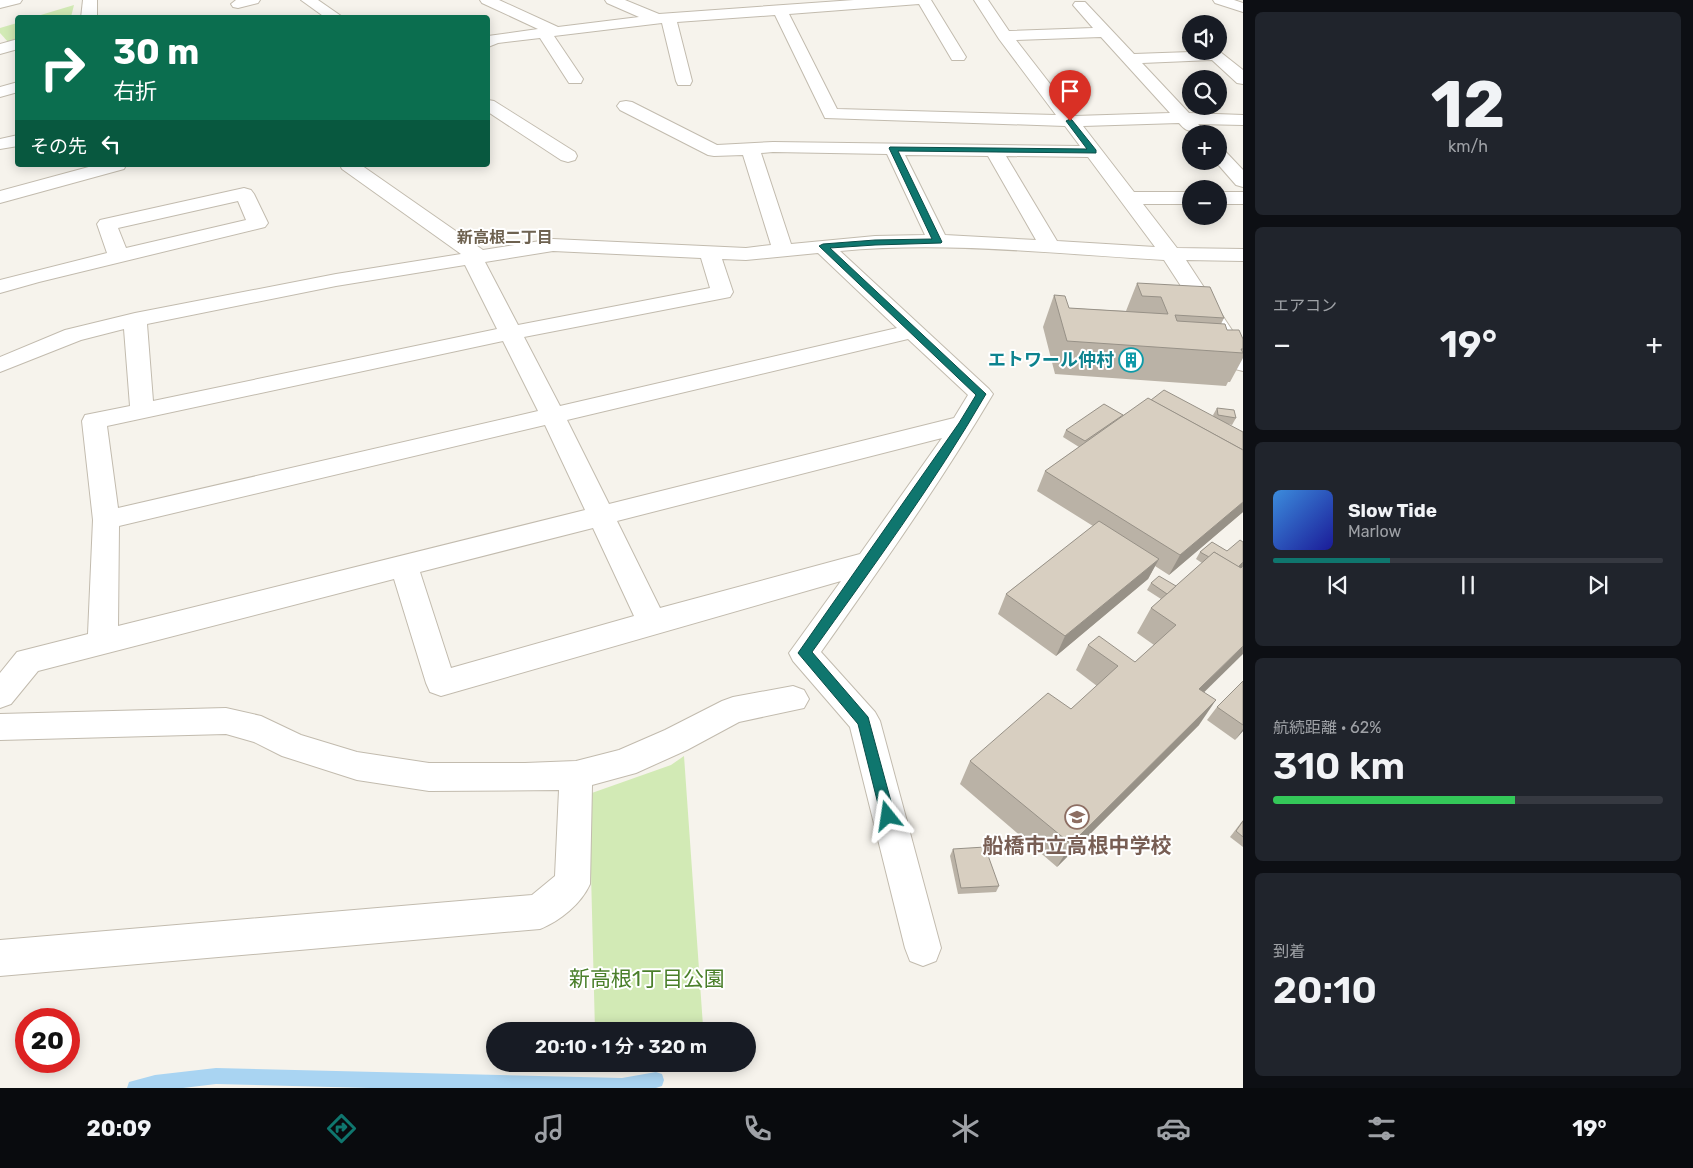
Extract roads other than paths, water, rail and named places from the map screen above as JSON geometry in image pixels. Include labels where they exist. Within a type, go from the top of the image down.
[{"type":"street","points":[[0,4],[15,0]]},
{"type":"street","points":[[89,15],[90,0]]},
{"type":"street","points":[[238,4],[253,0]]},
{"type":"street","points":[[308,0],[332,15]]},
{"type":"street","points":[[488,0],[550,32],[575,79]]},
{"type":"street","points":[[612,0],[662,19],[684,81]]},
{"type":"street","points":[[490,42],[550,32],[786,5],[817,7],[915,0]]},
{"type":"street","points":[[924,0],[958,57]]},
{"type":"street","points":[[981,0],[1004,36],[1171,254],[1243,364]]},
{"type":"street","points":[[1220,0],[1243,8]]},
{"type":"street","points":[[786,5],[831,114],[1070,121],[1183,118],[1243,120]]},
{"type":"street","points":[[1080,6],[1106,32],[1190,125]]},
{"type":"street","points":[[1004,36],[1106,32]]},
{"type":"street","points":[[0,48],[15,45]]},
{"type":"street","points":[[1130,59],[1216,55],[1243,79]]},
{"type":"street","points":[[0,92],[15,88]]},
{"type":"street","points":[[490,106],[568,156]]},
{"type":"street","points":[[626,106],[714,151],[774,147],[1093,152]]},
{"type":"street","points":[[0,144],[15,141]]},
{"type":"street","points":[[750,148],[783,250]]},
{"type":"street","points":[[893,148],[938,242]]},
{"type":"street","points":[[993,149],[1049,246]]},
{"type":"street","points":[[1227,164],[1243,181]]},
{"type":"street","points":[[48,184],[53,167]]},
{"type":"street","points":[[0,197],[110,167]]},
{"type":"street","points":[[352,167],[476,258],[652,622]]},
{"type":"street","points":[[0,287],[118,256],[258,223],[244,194],[107,224],[118,256]]},
{"type":"street","points":[[1128,198],[1182,198]]},
{"type":"street","points":[[1227,198],[1243,198]]},
{"type":"street","points":[[0,365],[73,335],[135,320],[336,280],[552,245],[746,254],[875,242],[938,242],[1049,246],[1171,254],[1243,255]]},
{"type":"street","points":[[823,246],[981,394],[964,424],[870,562],[804,653],[864,721],[923,948]]},
{"type":"street","points":[[103,642],[106,520],[94,421],[511,333],[722,292],[710,253]]},
{"type":"street","points":[[135,320],[142,410]]},
{"type":"street","points":[[106,520],[912,331]]},
{"type":"street","points":[[0,695],[28,661],[964,424]]},
{"type":"street","points":[[404,567],[441,684],[652,622],[870,562]]},
{"type":"street","points":[[0,727],[226,721],[261,730],[293,746],[357,766],[429,777],[576,775],[624,763],[676,740],[733,710],[793,699]]},
{"type":"street","points":[[0,958],[540,912],[572,884],[576,775]]},
{"type":"waterway","points":[[135,1088],[155,1083],[216,1076],[622,1086],[656,1080]]},
{"type":"place","name":"エトワール仲村","points":[[1131,360]]},
{"type":"place","name":"船橋市立高根中学校","points":[[1077,817]]},
{"type":"district","name":"新高根二丁目","points":[[505,237]]},
{"type":"park label","name":"新高根1丁目公園","points":[[647,978]]}]
